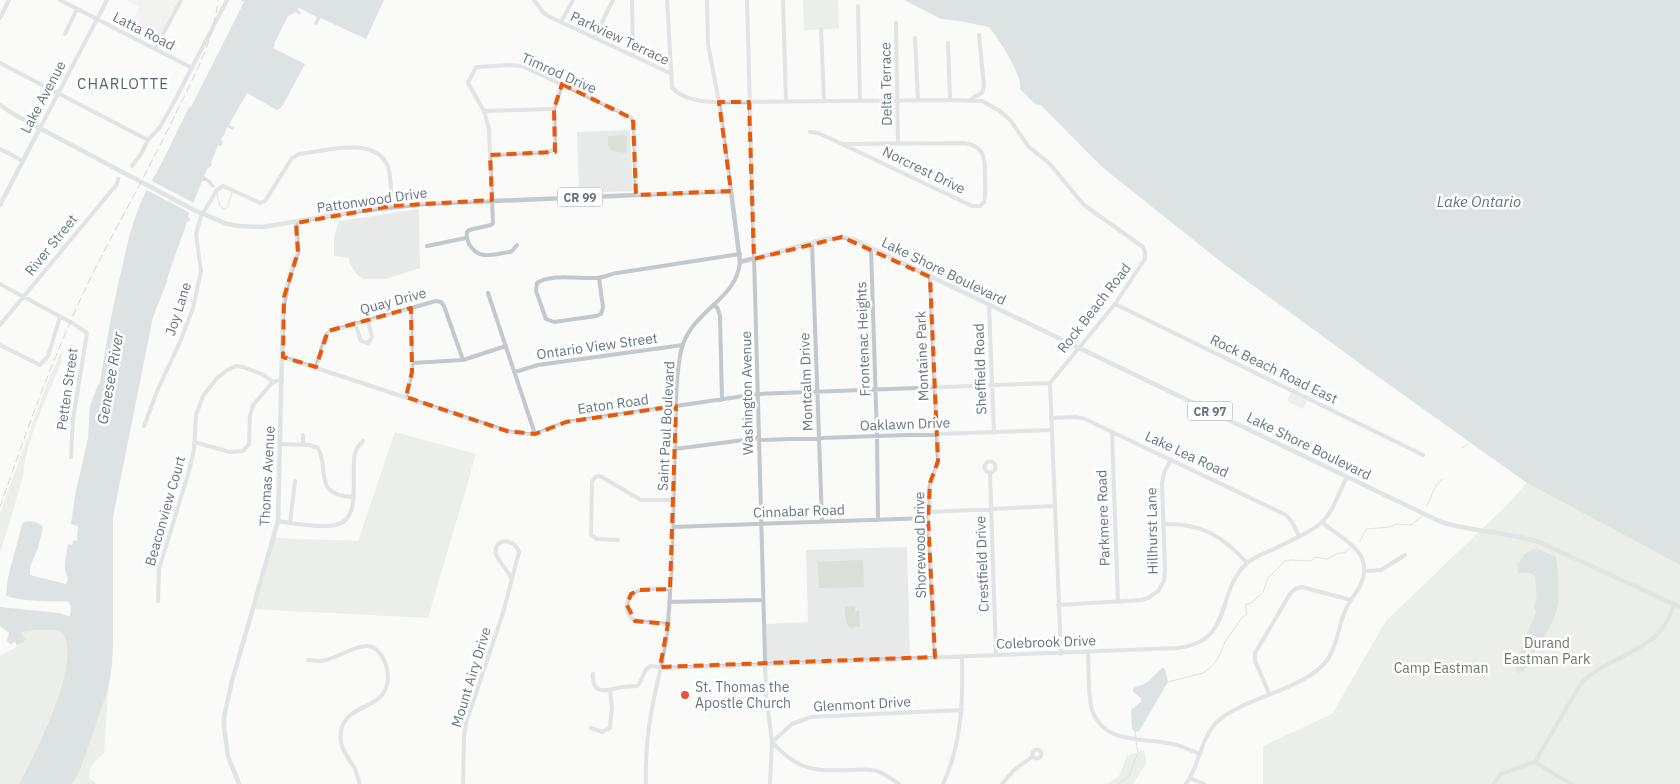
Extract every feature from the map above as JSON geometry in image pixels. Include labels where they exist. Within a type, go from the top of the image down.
[{"type":"main road","points":[[0,105],[15,115]]},
{"type":"main road","points":[[0,110],[15,115]]},
{"type":"main road","name":"Pattonwood Drive","points":[[15,115],[216,220],[238,226],[263,227],[296,223],[391,206],[492,200],[731,191]]},
{"type":"main road","name":"Lake Avenue","points":[[0,205],[40,128]]},
{"type":"main road","name":"Saint Paul Boulevard","points":[[731,191],[740,262]]},
{"type":"main road","name":"Thomas Avenue","points":[[239,784],[231,766],[225,741],[225,708],[278,521],[284,296],[298,252],[296,223]]},
{"type":"main road","name":"Lake Shore Boulevard","points":[[740,262],[825,239],[842,237],[856,240],[1441,522],[1460,528],[1525,537],[1540,542],[1680,607]]},
{"type":"street","points":[[0,18],[10,0]]},
{"type":"street","name":"Latta Road","points":[[60,0],[192,68]]},
{"type":"street","name":"Lake Avenue","points":[[40,128],[107,0]]},
{"type":"street","points":[[155,50],[181,0]]},
{"type":"street","points":[[132,166],[148,140],[160,126],[228,0]]},
{"type":"street","name":"Parkview Terrace","points":[[534,0],[546,14],[672,74],[672,87],[686,98],[719,102]]},
{"type":"street","points":[[561,22],[573,0]]},
{"type":"street","points":[[594,38],[614,0]]},
{"type":"street","points":[[632,0],[633,56]]},
{"type":"street","points":[[667,0],[672,74]]},
{"type":"street","name":"Saint Paul Boulevard","points":[[707,0],[708,44],[719,102],[731,191]]},
{"type":"street","name":"Washington Avenue","points":[[747,0],[766,702],[772,742],[770,784]]},
{"type":"street","points":[[783,0],[786,102]]},
{"type":"street","points":[[858,6],[860,101]]},
{"type":"street","points":[[65,34],[77,9]]},
{"type":"street","name":"Delta Terrace","points":[[896,23],[898,144]]},
{"type":"street","points":[[821,29],[824,102]]},
{"type":"street","points":[[972,100],[982,93],[984,86],[979,35]]},
{"type":"street","points":[[915,38],[918,100]]},
{"type":"street","points":[[948,43],[950,100]]},
{"type":"street","points":[[0,64],[148,140]]},
{"type":"street","name":"Timrod Drive","points":[[466,238],[466,232],[469,230],[492,224],[489,129],[484,111],[468,83],[474,69],[478,67],[519,65],[580,92],[633,119],[636,195]]},
{"type":"street","points":[[490,155],[547,152],[552,150],[555,145],[554,109],[562,84]]},
{"type":"street","name":"Rock Beach Road","points":[[719,102],[972,100],[982,101],[1000,111],[1011,121],[1028,146],[1050,164],[1081,203],[1144,247],[1146,252],[1145,259],[1115,304],[1050,383]]},
{"type":"street","points":[[484,111],[554,109]]},
{"type":"street","name":"Norcrest Drive","points":[[810,132],[818,133],[972,206],[980,206],[984,202],[985,162],[983,154],[978,148],[964,143],[842,144]]},
{"type":"street","name":"Joy Lane","points":[[144,426],[193,308],[201,271],[196,234],[201,216],[217,190],[223,186],[260,202],[265,201],[292,158],[299,154],[357,147],[373,151],[385,162],[390,179],[391,206]]},
{"type":"street","points":[[0,149],[23,161]]},
{"type":"street","name":"River Street","points":[[0,325],[117,184],[118,179]]},
{"type":"street","points":[[427,246],[466,238],[474,252],[482,255],[510,252],[517,245]]},
{"type":"street","name":"Montcalm Drive","points":[[812,243],[822,521]]},
{"type":"street","name":"Frontenac Heights","points":[[871,248],[878,437],[878,520]]},
{"type":"street","points":[[599,278],[603,307],[601,314],[554,322],[546,319],[536,291],[539,281],[566,277],[599,278],[617,273],[740,254]]},
{"type":"street","name":"Saint Paul Boulevard","points":[[646,784],[648,735],[668,624],[679,363],[683,345],[695,323],[731,288],[737,276],[740,262]]},
{"type":"street","name":"Montaine Park","points":[[930,277],[936,435]]},
{"type":"street","name":"Petten Street","points":[[0,284],[87,333],[72,420],[71,457]]},
{"type":"street","points":[[488,293],[535,434]]},
{"type":"street","name":"Quay Drive","points":[[316,367],[328,332],[436,301],[443,304],[463,360]]},
{"type":"street","points":[[714,304],[720,316],[722,400]]},
{"type":"street","name":"Rock Beach Road East","points":[[1115,304],[1423,456]]},
{"type":"street","name":"Sheffield Road","points":[[990,305],[994,432]]},
{"type":"street","points":[[406,397],[412,377],[411,308]]},
{"type":"street","points":[[0,345],[40,365],[48,356],[60,317]]},
{"type":"street","points":[[355,323],[359,339],[368,343],[372,337],[368,320]]},
{"type":"street","name":"Ontario View Street","points":[[515,372],[538,364],[683,345]]},
{"type":"street","points":[[412,363],[463,360],[506,346]]},
{"type":"street","name":"Eaton Road","points":[[283,357],[507,431],[522,434],[535,434],[566,422],[758,394],[1050,383]]},
{"type":"street","name":"Beaconview Court","points":[[158,600],[159,569],[189,471],[198,407],[207,389],[223,373],[233,367],[240,366],[264,375],[273,382]]},
{"type":"street","points":[[194,442],[234,453],[245,450],[249,444],[250,415],[253,405],[273,382],[282,380]]},
{"type":"street","points":[[1050,383],[1061,654]]},
{"type":"street","name":"Lake Lea Road","points":[[1051,418],[1082,418],[1171,459],[1286,514],[1299,536]]},
{"type":"street","name":"Oaklawn Drive","points":[[675,449],[759,439],[878,437],[1052,430]]},
{"type":"street","name":"Parkmere Road","points":[[1112,433],[1118,602]]},
{"type":"street","points":[[302,444],[303,435]]},
{"type":"street","name":"Shorewood Drive","points":[[935,657],[928,518],[930,512],[930,483],[938,464],[936,435]]},
{"type":"street","points":[[278,521],[330,526],[339,525],[347,518],[354,497],[353,460],[357,447],[363,441]]},
{"type":"street","points":[[281,444],[313,445],[319,450],[324,480],[329,489],[340,495],[354,497]]},
{"type":"street","name":"Hillhurst Lane","points":[[1058,605],[1135,601],[1148,598],[1162,586],[1165,570],[1162,483],[1164,473],[1171,459]]},
{"type":"street","name":"Crestfield Drive","points":[[990,472],[996,655]]},
{"type":"street","points":[[618,540],[597,539],[591,535],[592,482],[595,478],[600,476],[641,500],[673,500]]},
{"type":"street","name":"Colebrook Drive","points":[[660,668],[1061,654],[1178,648],[1198,643],[1209,636],[1217,625],[1234,580],[1247,563],[1322,522],[1331,509],[1347,477]]},
{"type":"street","points":[[290,523],[295,481]]},
{"type":"street","points":[[930,512],[1055,506]]},
{"type":"street","name":"Cinnabar Road","points":[[672,527],[928,518]]},
{"type":"street","points":[[1186,784],[1209,732],[1221,719],[1269,694],[1311,676],[1324,664],[1332,652],[1343,615],[1360,587],[1365,571],[1363,560],[1358,550],[1322,522]]},
{"type":"street","points":[[1164,524],[1190,526],[1209,532],[1227,542],[1247,563]]},
{"type":"street","name":"Mount Airy Drive","points":[[463,784],[466,723],[510,591],[511,578],[520,552],[510,540],[498,545],[496,555],[506,567],[511,578]]},
{"type":"street","points":[[1365,571],[1381,570],[1405,555]]},
{"type":"street","points":[[1269,694],[1255,661],[1255,653],[1290,594],[1295,589],[1302,588],[1351,600]]},
{"type":"street","points":[[668,624],[635,621],[628,614],[627,605],[631,594],[639,590],[670,589]]},
{"type":"street","points":[[669,602],[763,600]]},
{"type":"street","points":[[1494,784],[1501,774],[1535,762],[1580,683],[1587,676],[1627,654],[1655,635],[1668,619],[1674,604]]},
{"type":"street","points":[[308,660],[321,661],[360,647],[369,646],[378,651],[386,663],[388,682],[381,696],[373,704],[349,716],[340,732],[342,749],[356,771],[360,784]]},
{"type":"street","points":[[1088,652],[1091,706],[1102,727],[1115,735],[1169,743],[1200,754]]},
{"type":"street","points":[[943,784],[955,752],[962,710],[962,657]]},
{"type":"street","points":[[593,674],[592,681],[594,686],[602,691],[610,691],[617,688],[637,686],[648,666],[660,668]]},
{"type":"street","points":[[591,728],[602,732],[610,728],[612,707],[610,691]]},
{"type":"street","name":"Glenmont Drive","points":[[772,742],[792,724],[811,717],[962,710]]},
{"type":"street","points":[[772,742],[793,761],[809,769],[826,771],[874,770],[885,774],[899,784]]},
{"type":"street","points":[[1002,784],[1013,771],[1033,756]]},
{"type":"street","points":[[1535,762],[1571,784]]},
{"type":"street","points":[[1190,778],[1204,784]]},
{"type":"highlighted area","points":[[562,84],[633,119],[636,195],[731,191],[719,102],[749,102],[754,259],[842,237],[930,277],[938,461],[930,483],[928,518],[935,657],[660,667],[668,624],[635,621],[627,605],[631,594],[639,590],[670,589],[676,406],[566,422],[535,434],[507,431],[406,397],[412,372],[411,308],[328,331],[316,367],[283,357],[284,297],[298,252],[296,223],[391,206],[492,200],[490,155],[555,152],[554,109]]},
{"type":"shaded area","points":[[126,0],[178,0],[155,45],[127,31],[140,7]]},
{"type":"shaded area","points":[[630,130],[633,191],[579,193],[577,132]]},
{"type":"shaded area","points":[[419,209],[420,268],[386,279],[364,279],[358,276],[350,264],[349,258],[334,256],[334,237],[339,221]]},
{"type":"shaded area","points":[[907,547],[910,657],[767,661],[766,624],[808,622],[806,550]]},
{"type":"green space","points":[[803,0],[838,0],[839,29],[804,30]]},
{"type":"green space","points":[[625,135],[627,137],[626,153],[612,151],[608,145],[608,136]]},
{"type":"green space","points":[[61,352],[62,361],[44,403],[28,449],[23,477],[0,553],[0,513],[47,384]]},
{"type":"green space","points":[[1291,393],[1307,401],[1303,409],[1287,401]]},
{"type":"green space","points":[[395,432],[476,454],[428,618],[254,609],[274,538],[358,541]]},
{"type":"green space","name":"Durand Eastman Park","points":[[1527,483],[1680,565],[1680,784],[1263,784],[1263,746],[1332,714],[1386,621],[1508,504]]},
{"type":"green space","points":[[863,560],[864,587],[819,588],[818,562]]},
{"type":"green space","points":[[855,606],[855,611],[859,611],[860,627],[850,628],[846,621],[845,607]]},
{"type":"green space","points":[[54,629],[63,633],[68,644],[68,662],[54,707],[19,784],[0,784],[0,656],[26,640],[21,632]]},
{"type":"green space","points":[[108,690],[104,753],[93,764],[89,774],[89,778],[97,784],[72,784],[80,771]]},
{"type":"green space","points":[[1144,750],[1146,763],[1133,784],[1107,784],[1119,776],[1127,756]]},
{"type":"water","name":"Genesee River","points":[[241,0],[384,0],[366,39],[321,18],[317,25],[314,24],[317,17],[299,8],[301,13],[299,15],[296,12],[288,16],[273,48],[305,64],[284,103],[277,110],[247,93],[229,125],[234,128],[233,130],[227,127],[221,139],[223,142],[221,146],[218,145],[211,163],[212,165],[207,169],[204,176],[215,187],[213,188],[206,181],[202,181],[188,217],[190,221],[187,222],[153,317],[113,517],[113,641],[108,690],[80,771],[72,784],[19,784],[55,705],[67,659],[66,641],[58,630],[36,630],[21,632],[26,640],[17,646],[15,642],[10,644],[7,641],[9,633],[0,626],[0,607],[59,613],[68,616],[70,616],[71,610],[70,604],[67,601],[25,600],[6,595],[8,577],[22,525],[25,522],[31,521],[43,527],[38,548],[30,567],[30,575],[66,584],[68,578],[65,563],[68,544],[72,545],[73,540],[77,541],[78,526],[71,524],[75,496],[88,438],[90,406],[100,383],[114,305],[132,226],[142,199],[242,2]]},
{"type":"water","name":"Lake Ontario","points":[[904,0],[1680,0],[1680,565],[1527,483],[1225,265],[1102,167],[1041,105],[1035,104],[1020,89],[1020,82],[1014,66],[989,27],[941,19]]},
{"type":"water","points":[[1532,549],[1540,550],[1556,557],[1559,584],[1558,599],[1556,612],[1550,627],[1524,671],[1518,673],[1515,669],[1525,638],[1536,613],[1534,607],[1537,598],[1535,576],[1530,573],[1518,573],[1517,565],[1524,555]]},
{"type":"water","points":[[1162,668],[1165,669],[1168,682],[1139,731],[1135,732],[1132,729],[1131,710],[1141,702],[1141,698],[1133,692],[1133,689],[1147,682]]},
{"type":"pier","points":[[242,1],[244,2],[191,107],[187,105]]},
{"type":"pier","points":[[150,180],[196,204],[192,214],[145,189]]},
{"type":"waterway","points":[[217,194],[220,206],[224,209],[228,206],[232,192]]},
{"type":"waterway","points":[[1463,448],[1470,443]]},
{"type":"waterway","points":[[1427,506],[1435,488],[1442,479]]},
{"type":"waterway","points":[[1360,541],[1366,529],[1390,527],[1396,524],[1411,525],[1422,516]]},
{"type":"waterway","points":[[1168,682],[1203,673],[1212,666],[1225,642],[1241,619],[1247,614],[1245,605],[1251,603],[1263,592],[1268,578],[1285,561],[1311,561],[1316,557],[1327,559],[1338,553],[1344,553],[1351,547]]},
{"type":"waterway","points":[[1135,732],[1136,737]]},
{"type":"waterway","points":[[1118,784],[1129,776],[1138,752],[1136,742]]},
{"type":"railway","points":[[0,507],[58,351],[84,291],[158,150],[196,72],[208,44],[218,0]]},
{"type":"place","name":"St. Thomas the Apostle Church","points":[[685,695]]},
{"type":"district","name":"CHARLOTTE","points":[[123,83]]},
{"type":"park label","name":"Camp Eastman","points":[[1441,668]]}]
